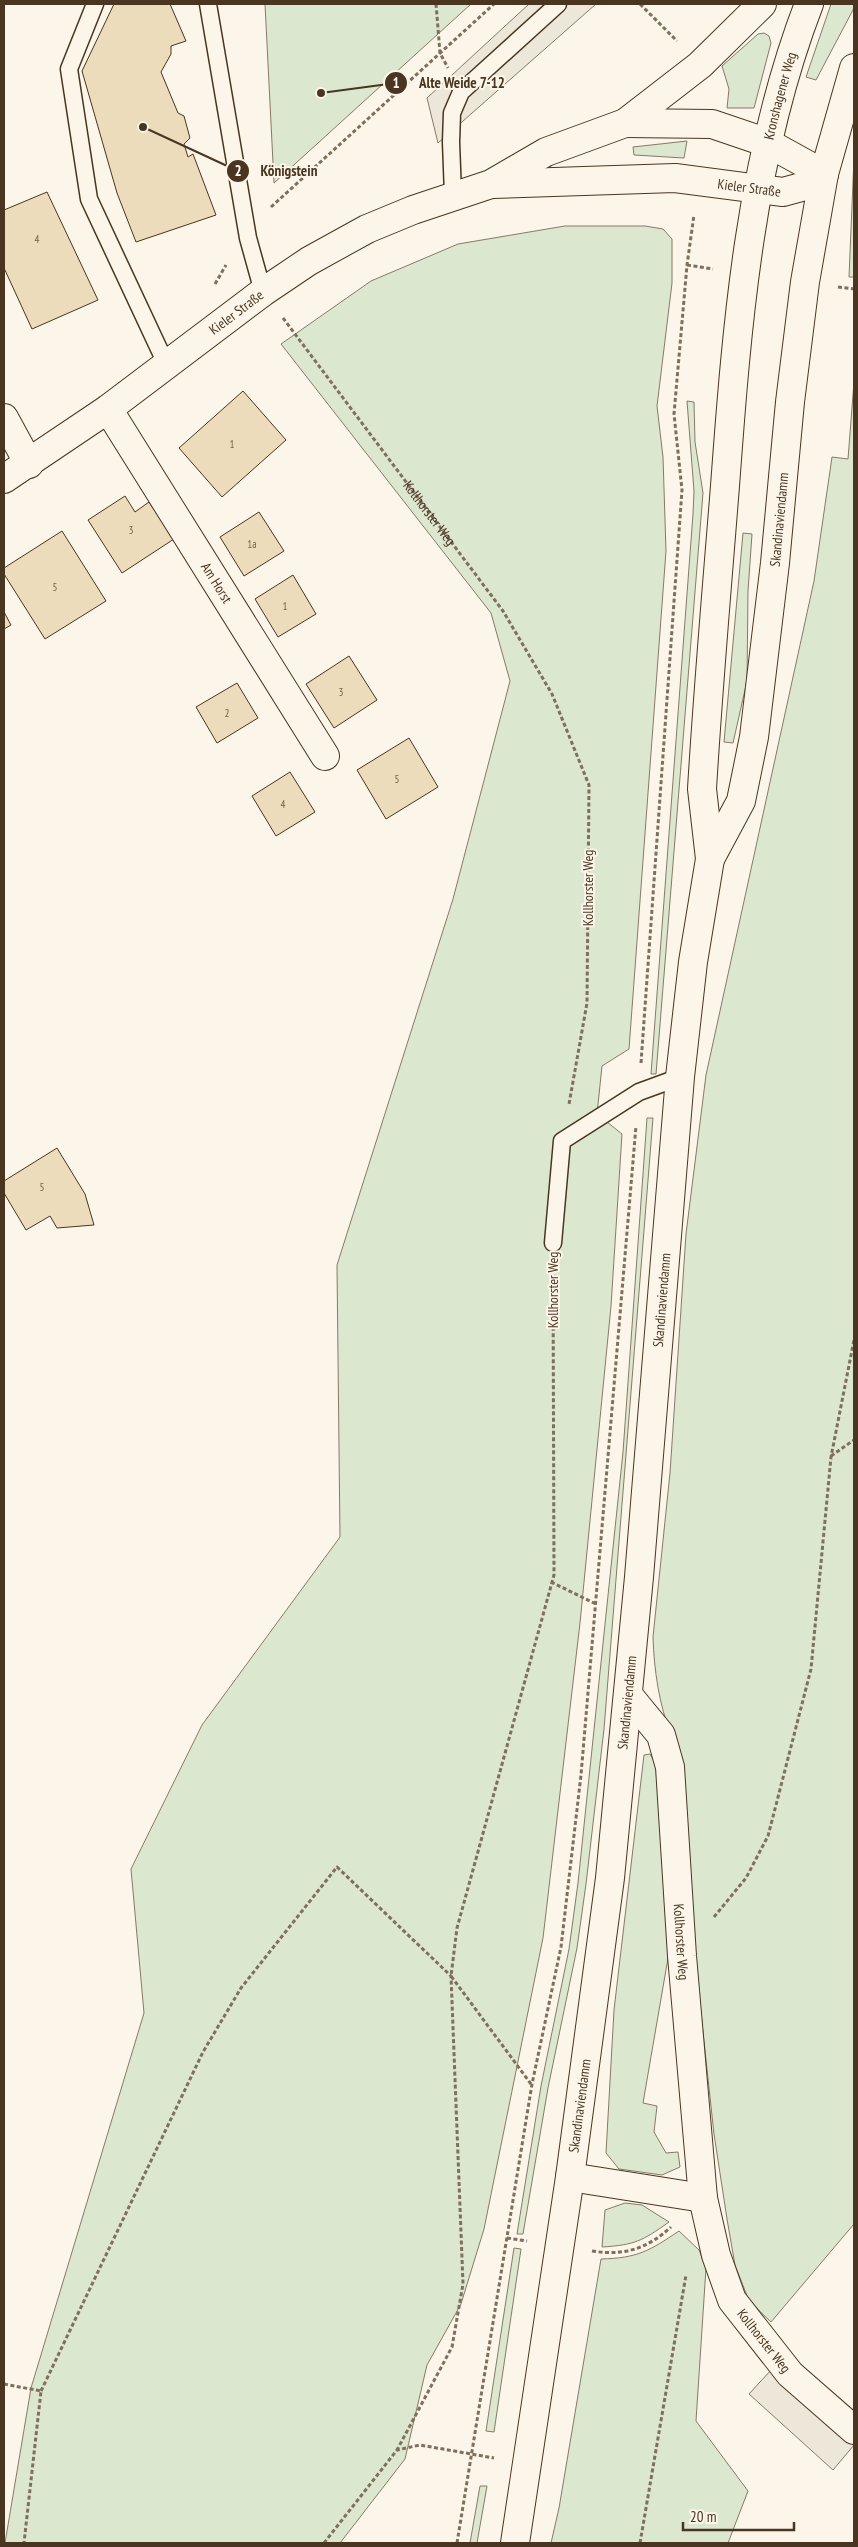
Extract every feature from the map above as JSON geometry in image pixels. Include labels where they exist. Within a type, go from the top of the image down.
[{"type":"main road","name":"Kieler Straße","points":[[4,479],[29,464],[108,409],[263,292],[309,261],[367,229],[453,196],[491,184],[546,152],[625,123],[700,65],[762,4]]},
{"type":"main road","name":"Kronshagener Weg","points":[[758,189],[789,55],[809,4]]},
{"type":"main road","points":[[824,174],[854,68]]},
{"type":"main road","name":"Kieler Straße","points":[[491,184],[675,178],[783,192],[805,186],[824,174],[768,143],[712,124],[625,123]]},
{"type":"main road","name":"Skandinaviendamm","points":[[710,859],[741,801],[754,737],[805,282],[824,174]]},
{"type":"main road","name":"Skandinaviendamm","points":[[515,2543],[558,2246],[570,2178],[610,1878],[629,1696],[680,1077],[693,962],[710,859],[702,788],[705,736],[734,365],[744,274],[758,189]]},
{"type":"main road","name":"Am Horst","points":[[108,409],[325,756]]},
{"type":"main road","points":[[4,418],[29,464]]},
{"type":"main road","name":"Kollhorster Weg","points":[[629,1696],[661,1736],[670,1767],[682,1956],[703,2198],[716,2255],[732,2300],[790,2374],[854,2430]]},
{"type":"main road","points":[[570,2178],[703,2198]]},
{"type":"lane","points":[[96,4],[69,69],[89,199],[167,366]]},
{"type":"lane","points":[[208,4],[248,238],[263,292]]},
{"type":"lane","points":[[453,196],[450,142],[452,113],[461,92],[558,4]]},
{"type":"lane","points":[[562,1141],[639,1092],[680,1077]]},
{"type":"lane","name":"Kollhorster Weg","points":[[553,1243],[562,1141]]},
{"type":"path","points":[[436,4],[440,53],[461,92]]},
{"type":"path","points":[[214,286],[228,262],[282,197],[494,4]]},
{"type":"path","points":[[640,4],[679,44]]},
{"type":"path","points":[[457,2543],[532,2084],[561,1947],[581,1775],[639,1092],[680,529],[682,490],[674,414],[692,228]]},
{"type":"path","name":"Kollhorster Weg","points":[[263,292],[503,611],[552,694],[589,785],[587,1003],[562,1141]]},
{"type":"path","name":"Kollhorster Weg","points":[[324,2543],[397,2450],[452,2347],[463,2284],[451,1976],[457,1928],[554,1575],[553,1243]]},
{"type":"path","points":[[682,1956],[746,1878],[768,1836],[811,1669],[831,1457],[854,1340]]},
{"type":"path","points":[[831,1457],[854,1440]]},
{"type":"path","points":[[551,1582],[596,1604]]},
{"type":"path","points":[[24,2543],[41,2392],[203,2052],[241,1988],[337,1867],[451,1976],[532,2084]]},
{"type":"path","points":[[507,2238],[606,2253],[626,2252],[645,2247],[662,2235],[703,2198]]},
{"type":"path","points":[[640,2543],[688,2265]]},
{"type":"path","points":[[4,2384],[41,2392]]},
{"type":"path","points":[[397,2450],[420,2445],[473,2454]]},
{"type":"green space","points":[[265,4],[471,4],[274,183]]},
{"type":"green space","points":[[831,4],[854,4],[854,8],[816,80],[806,77]]},
{"type":"green space","points":[[764,33],[769,36],[771,43],[754,108],[727,108],[729,89],[722,66],[758,34]]},
{"type":"green space","points":[[687,141],[684,158],[634,155],[633,147]]},
{"type":"green space","points":[[854,158],[854,277],[849,277]]},
{"type":"green space","points":[[565,226],[645,226],[663,229],[672,239],[672,283],[657,406],[663,457],[666,551],[629,1049],[602,1066],[597,1114],[622,1134],[611,1306],[580,1623],[543,1938],[484,2229],[461,2304],[427,2365],[405,2459],[340,2543],[5,2543],[31,2388],[144,2013],[131,1869],[202,1725],[340,1537],[337,1265],[453,899],[510,681],[491,613],[281,344],[371,281],[458,244]]},
{"type":"green space","points":[[854,382],[854,2224],[771,2322],[749,2301],[735,2265],[727,2219],[714,2134],[671,1735],[658,1687],[653,1637],[670,1473],[686,1234],[706,1075],[814,581],[832,457],[848,459]]},
{"type":"green space","points":[[687,401],[694,402],[695,442],[703,493],[656,1074],[651,1074],[693,514],[694,491]]},
{"type":"green space","points":[[743,533],[752,534],[748,591],[747,681],[733,743],[724,742]]},
{"type":"green space","points":[[647,1118],[653,1118],[604,1729],[586,1884],[577,1948],[548,2088],[523,2234],[517,2234],[541,2086],[569,1949],[578,1883],[623,1452]]},
{"type":"green space","points":[[650,1754],[655,1763],[663,1792],[672,1935],[643,2103],[657,2106],[654,2132],[666,2153],[678,2152],[680,2167],[662,2175],[619,2169],[606,2153],[614,2010],[644,1755]]},
{"type":"green space","points":[[625,2203],[642,2205],[669,2222],[638,2241],[602,2247],[605,2210]]},
{"type":"green space","points":[[679,2231],[699,2250],[706,2268],[696,2421],[748,2491],[728,2543],[551,2543],[559,2508],[601,2259],[625,2257],[643,2252]]},
{"type":"green space","points":[[514,2248],[521,2249],[494,2432],[486,2431]]},
{"type":"green space","points":[[480,2486],[487,2486],[477,2543],[470,2543]]},
{"type":"shaded area","points":[[529,4],[596,4],[438,143],[427,98]]},
{"type":"shaded area","points":[[772,2369],[854,2445],[833,2470],[749,2394]]},
{"type":"building","points":[[114,4],[170,4],[186,41],[171,46],[171,54],[161,72],[178,113],[184,116],[190,138],[184,144],[188,157],[193,154],[216,215],[136,242],[117,193],[82,71]]},
{"type":"building","points":[[47,192],[98,300],[32,329],[4,268],[4,210]]},
{"type":"building","points":[[243,391],[286,440],[222,497],[179,448]]},
{"type":"building","points":[[125,496],[135,512],[149,502],[174,539],[122,573],[88,520]]},
{"type":"building","points":[[259,512],[284,551],[244,576],[220,537]]},
{"type":"building","points":[[62,531],[106,601],[45,639],[4,574],[4,568]]},
{"type":"building","points":[[293,575],[316,614],[278,637],[255,599]]},
{"type":"building","points":[[4,612],[11,625],[4,629]]},
{"type":"building","points":[[349,656],[377,700],[334,728],[306,684]]},
{"type":"building","points":[[237,683],[258,718],[217,743],[196,707]]},
{"type":"building","points":[[409,738],[438,787],[386,819],[357,770]]},
{"type":"building","points":[[290,772],[315,812],[276,836],[252,796]]},
{"type":"building","points":[[57,1148],[85,1194],[94,1225],[57,1228],[50,1216],[26,1230],[4,1193],[4,1181]]},
{"type":"place","name":"Alte Weide 7-12","points":[[321,93]]},
{"type":"place","name":"Königstein","points":[[143,127]]}]
